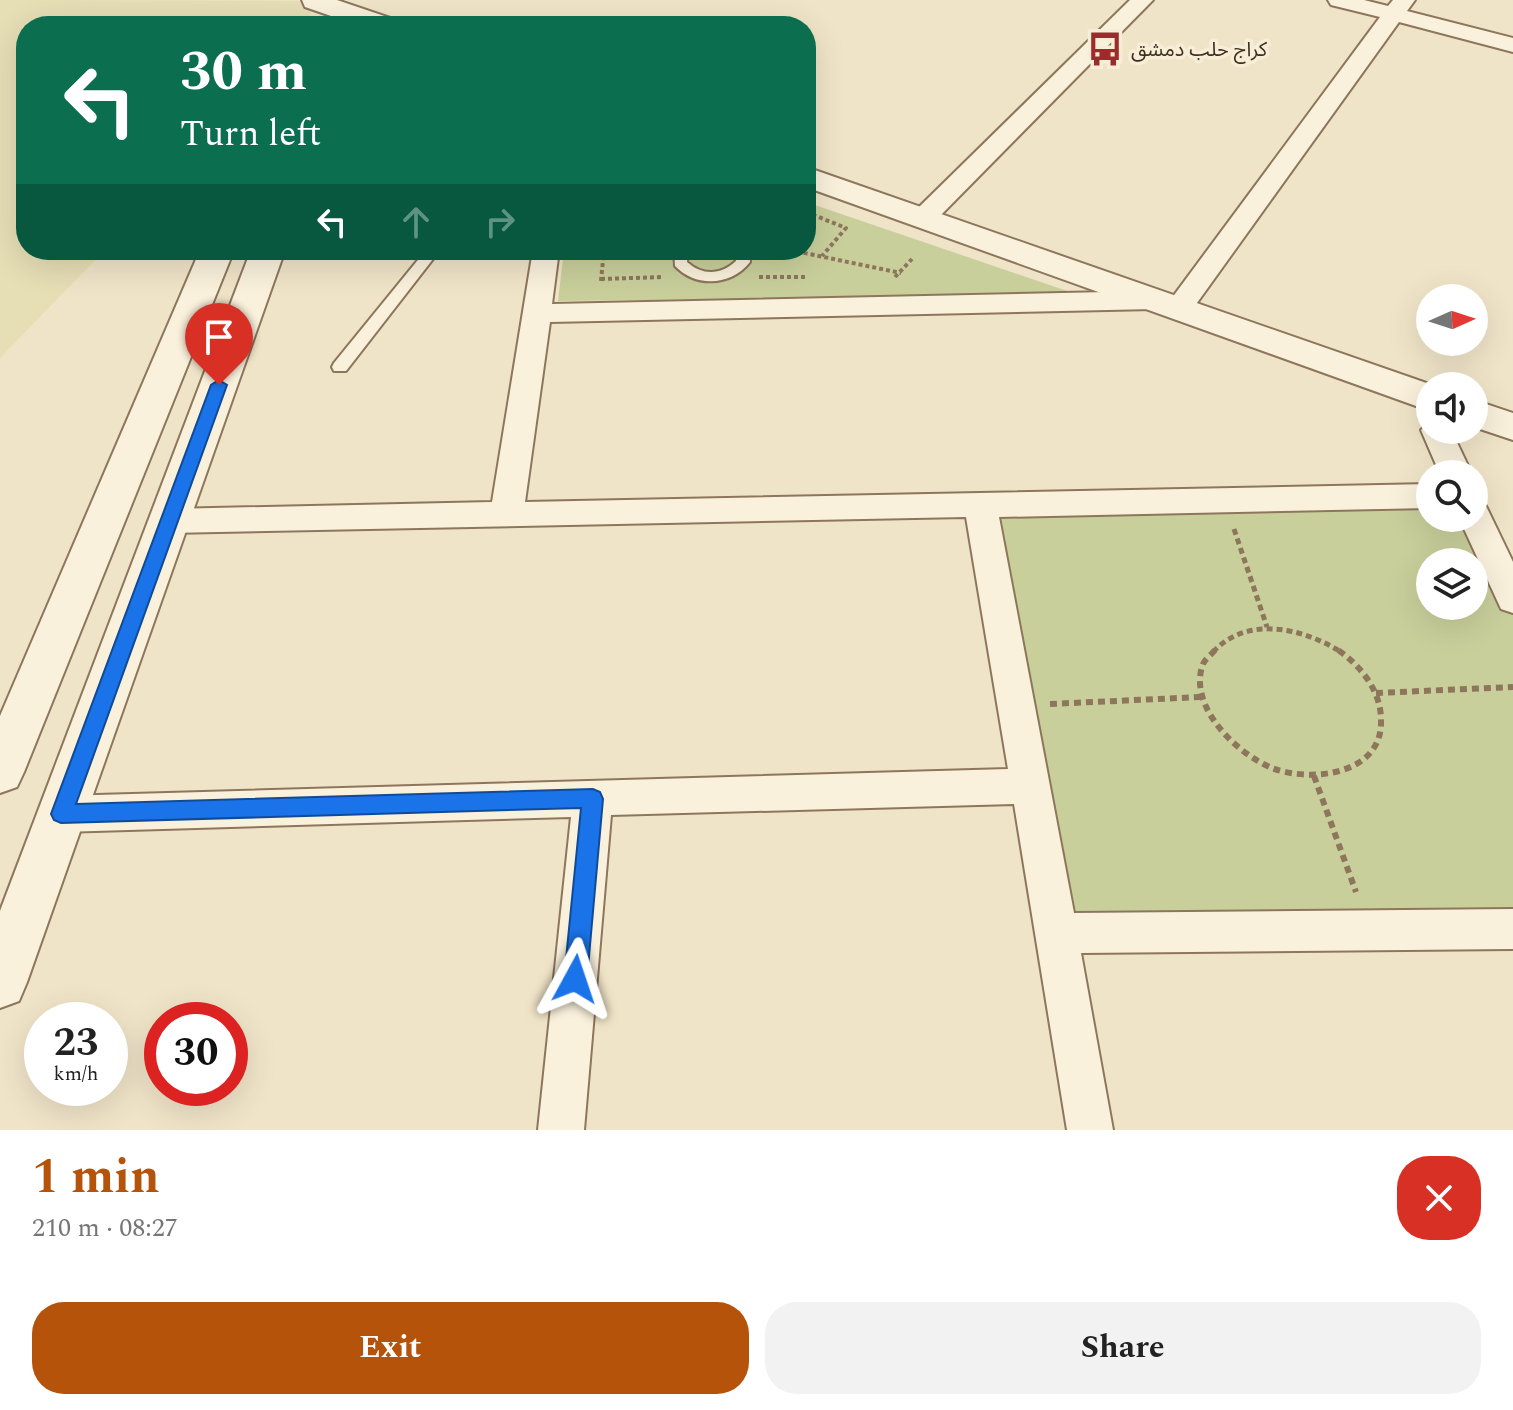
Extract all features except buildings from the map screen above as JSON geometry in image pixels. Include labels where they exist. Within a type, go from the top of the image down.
[{"type":"street","points":[[313,0],[350,13]]},
{"type":"street","points":[[1339,0],[1399,7],[1513,45]]},
{"type":"street","points":[[924,217],[1135,1]]},
{"type":"street","points":[[1166,304],[1399,7]]},
{"type":"street","points":[[816,179],[1166,304],[1416,399]]},
{"type":"street","points":[[0,772],[213,260]]},
{"type":"street","points":[[0,982],[264,260]]},
{"type":"street","points":[[507,512],[544,260]]},
{"type":"street","points":[[536,313],[1166,304]]},
{"type":"street","points":[[1488,418],[1513,427]]},
{"type":"street","points":[[169,521],[1416,496]]},
{"type":"street","points":[[980,504],[1028,786],[1058,933],[1090,1130]]},
{"type":"street","points":[[1482,532],[1513,599]]},
{"type":"street","points":[[61,814],[1028,786]]},
{"type":"street","points":[[561,1130],[593,799]]},
{"type":"street","points":[[1058,933],[1513,929]]},
{"type":"lane","points":[[340,367],[425,260]]},
{"type":"lane","points":[[680,260],[684,269],[711,277],[738,268],[743,260]]},
{"type":"path","points":[[816,216],[846,228],[822,256]]},
{"type":"path","points":[[816,255],[901,273]]},
{"type":"path","points":[[881,277],[896,277],[912,259]]},
{"type":"path","points":[[600,290],[603,260]]},
{"type":"path","points":[[601,279],[674,276]]},
{"type":"path","points":[[757,277],[819,277]]},
{"type":"path","points":[[1225,499],[1267,627]]},
{"type":"path","points":[[1267,627],[1293,630],[1319,639],[1343,653],[1362,672],[1376,693],[1382,713],[1381,733],[1374,751],[1359,764],[1338,773],[1314,776],[1284,772],[1255,760],[1230,742],[1211,720],[1201,697],[1199,674],[1206,655],[1221,640],[1242,630],[1267,627]]},
{"type":"path","points":[[1376,693],[1513,687]]},
{"type":"path","points":[[1014,705],[1201,697]]},
{"type":"path","points":[[1314,776],[1369,930]]},
{"type":"shaded area","points":[[0,0],[314,1],[310,16],[16,16],[16,260],[95,260],[0,358]]},
{"type":"green space","points":[[816,205],[1079,295],[558,301],[563,260],[816,260]]},
{"type":"green space","points":[[1416,496],[1416,532],[1481,532],[1513,599],[1513,929],[1058,933],[980,504]]},
{"type":"place","name":"كراج حلب دمشق","points":[[1105,49]]},
{"type":"route","points":[[219,385],[61,814],[593,799],[575,979]]}]
